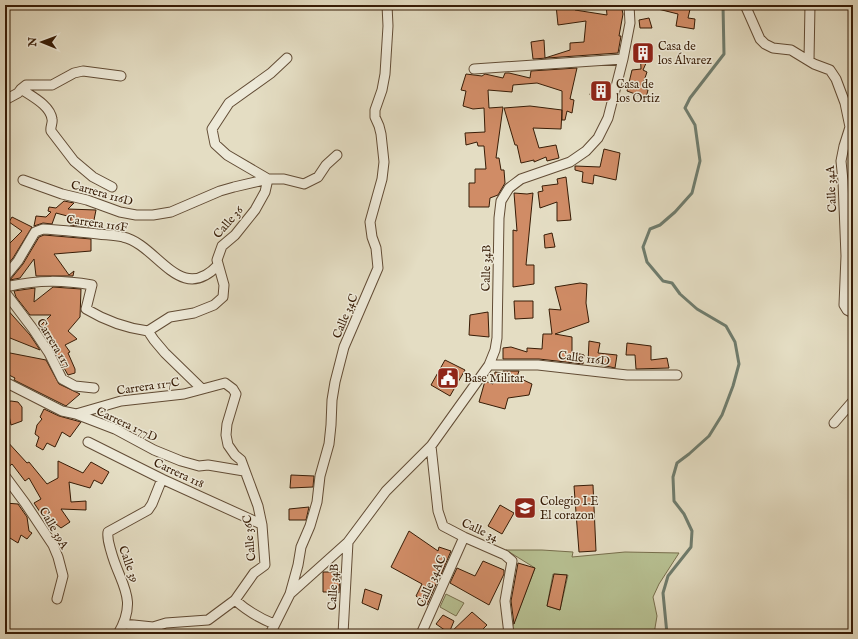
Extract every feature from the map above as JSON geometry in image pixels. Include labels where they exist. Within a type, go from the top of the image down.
[{"type":"street","name":"Calle 34C","points":[[270,634],[290,594],[301,547],[310,526],[317,502],[320,476],[329,444],[333,394],[344,347],[378,268],[376,248],[372,237],[370,222],[382,179],[384,162],[381,134],[375,117],[375,110],[382,90],[385,74],[388,26],[387,5]]},
{"type":"street","name":"Calle 34B","points":[[290,594],[348,542],[386,492],[431,446],[489,365],[495,350],[497,338],[499,218],[501,201],[509,188],[521,179],[570,162],[586,151],[594,142],[608,118],[623,59],[630,23],[628,5]]},
{"type":"street","name":"Calle 34A","points":[[745,5],[760,39],[765,44],[773,48],[791,50],[814,64],[830,70],[849,103],[850,127],[841,161],[844,181],[846,256],[844,305],[847,310],[853,313]]},
{"type":"street","points":[[809,60],[810,5]]},
{"type":"street","points":[[287,58],[271,73],[229,103],[212,129],[215,144],[227,155],[268,179],[284,179],[304,184],[318,176],[326,165],[337,155]]},
{"type":"street","points":[[474,69],[623,59]]},
{"type":"street","points":[[5,100],[18,93],[26,85],[52,85],[74,73],[83,71],[121,76]]},
{"type":"street","points":[[21,89],[48,109],[53,120],[50,127],[51,131],[74,161],[93,177],[112,187]]},
{"type":"street","name":"Carrera 116D","points":[[23,180],[120,212],[136,215],[153,215],[171,212],[220,191],[268,179]]},
{"type":"street","name":"Calle 36","points":[[148,331],[170,317],[194,313],[214,305],[223,297],[224,285],[217,260],[222,246],[235,235],[254,210],[265,192],[268,179]]},
{"type":"street","name":"Carrera 116F","points":[[5,277],[18,261],[34,232],[44,229],[123,237],[138,243],[172,272],[183,278],[197,279],[211,272],[218,265]]},
{"type":"street","points":[[5,285],[10,286],[47,280],[70,281],[92,285],[86,309],[100,318],[116,324],[148,331],[165,353],[202,389]]},
{"type":"street","name":"Carrera 117","points":[[5,292],[33,329],[49,354],[62,379],[75,386],[94,388]]},
{"type":"street","name":"Calle 116D","points":[[489,365],[538,365],[627,375],[677,375]]},
{"type":"street","name":"Carrera 177D","points":[[5,382],[62,411],[76,414],[115,429],[154,450],[181,461],[199,466],[208,465],[244,471]]},
{"type":"street","name":"Carrera 117C","points":[[76,414],[121,401],[184,394],[225,383]]},
{"type":"street","name":"Calle 36C","points":[[124,624],[153,627],[166,623],[208,620],[235,600],[254,574],[265,565],[262,524],[258,506],[241,460],[228,446],[226,435],[227,424],[235,402],[236,394],[225,383]]},
{"type":"street","points":[[834,423],[853,401]]},
{"type":"street","name":"Carrera 118","points":[[88,442],[162,479],[262,524]]},
{"type":"street","name":"Calle 34","points":[[431,446],[438,511],[444,526],[464,537],[505,555],[512,561],[505,601],[509,634]]},
{"type":"street","name":"Calle 39A","points":[[5,476],[53,545],[63,576],[57,599]]},
{"type":"street","name":"Calle 39","points":[[118,634],[124,624],[128,608],[128,596],[114,561],[107,537],[108,532],[148,510],[162,479]]},
{"type":"street","name":"Calle 34AC","points":[[420,634],[464,537]]},
{"type":"street","name":"Calle 34B","points":[[343,634],[348,542]]},
{"type":"street","points":[[235,600],[253,614],[274,624]]},
{"type":"green space","points":[[506,550],[573,552],[572,557],[625,552],[679,553],[659,584],[653,597],[657,616],[654,634],[518,634],[512,628],[535,568]],"holes":[[[553,574],[568,575],[560,610],[547,606]]]},
{"type":"green space","points":[[446,594],[464,603],[456,616],[440,607]]},
{"type":"building","points":[[556,5],[575,5],[575,10],[607,15],[606,5],[621,5],[623,14],[618,53],[533,59],[531,42],[544,40],[545,58],[570,50],[570,43],[584,42],[586,21],[558,25]]},
{"type":"building","points":[[655,5],[691,5],[688,18],[695,19],[694,29],[676,26],[678,14],[654,8]]},
{"type":"building","points":[[649,18],[652,28],[640,28],[639,20]]},
{"type":"building","points":[[640,49],[651,52],[643,70],[647,72],[642,87],[648,90],[646,98],[627,91],[632,70],[641,69]]},
{"type":"building","points":[[577,68],[570,99],[574,100],[572,113],[567,111],[565,120],[562,120],[562,91],[537,83],[513,85],[512,92],[488,90],[489,108],[503,107],[496,158],[499,158],[501,170],[504,170],[505,183],[498,195],[490,198],[489,207],[469,207],[469,183],[475,183],[475,169],[486,169],[484,146],[478,146],[477,142],[466,145],[465,133],[485,132],[484,108],[473,109],[463,106],[466,91],[461,90],[466,74],[482,76],[485,74],[503,78],[505,73],[509,73],[530,78],[531,71]]},
{"type":"building","name":"Casa de los Ortiz","points":[[593,82],[610,86],[606,100],[590,95]]},
{"type":"building","points":[[530,106],[562,110],[561,129],[533,128],[539,148],[556,145],[559,158],[547,161],[546,157],[534,162],[534,160],[521,163],[517,145],[515,145],[504,108]]},
{"type":"building","points":[[604,149],[620,153],[616,180],[594,175],[593,184],[582,182],[583,172],[575,170],[575,166],[600,167]]},
{"type":"building","points":[[566,177],[571,220],[557,221],[557,202],[540,208],[538,192],[543,191],[542,186],[558,184],[557,179]]},
{"type":"building","points":[[514,193],[533,193],[526,265],[534,265],[534,284],[513,287],[513,230],[517,231]]},
{"type":"building","points":[[64,201],[74,203],[68,209],[96,210],[93,225],[91,225],[91,227],[70,225],[71,217],[56,213],[52,224],[43,223],[34,226],[36,216],[46,217],[51,212],[48,211],[49,207],[56,208]]},
{"type":"building","points":[[12,217],[32,227],[13,258],[7,265],[5,265],[5,243],[10,243],[22,231],[9,222]]},
{"type":"building","points":[[552,233],[555,247],[545,248],[544,235]]},
{"type":"building","points":[[44,235],[91,239],[91,251],[54,254],[69,275],[74,271],[73,276],[36,276],[34,259],[20,278],[10,280],[23,264],[39,237]]},
{"type":"building","points":[[580,283],[587,284],[586,303],[589,322],[555,334],[572,337],[572,352],[584,355],[583,364],[539,359],[503,359],[503,348],[511,347],[527,352],[527,348],[542,349],[543,334],[552,334],[549,309],[561,310],[555,287]]},
{"type":"building","points":[[53,287],[81,289],[80,317],[68,331],[77,339],[65,345],[70,352],[68,353],[75,369],[75,373],[68,375],[39,327],[51,315],[30,315],[16,297],[14,291],[35,288],[34,302]]},
{"type":"building","points":[[514,301],[533,301],[533,318],[515,319]]},
{"type":"building","points":[[5,307],[30,335],[40,350],[5,336]]},
{"type":"building","points":[[488,312],[489,337],[469,335],[470,315]]},
{"type":"building","points":[[589,341],[600,343],[598,353],[617,355],[615,368],[588,362]]},
{"type":"building","points":[[627,343],[651,346],[651,360],[667,358],[669,368],[636,369],[635,355],[626,355]]},
{"type":"building","points":[[5,352],[46,360],[59,384],[80,394],[66,406],[14,380],[15,378],[5,373]]},
{"type":"building","name":"Base Militar","points":[[445,360],[465,370],[450,396],[431,385]]},
{"type":"building","points":[[503,371],[519,371],[517,377],[532,384],[529,395],[508,398],[505,409],[479,402],[485,381],[493,384],[495,372],[503,373]]},
{"type":"building","points":[[6,402],[18,402],[22,407],[22,421],[11,425]]},
{"type":"building","points":[[44,409],[59,416],[81,422],[70,437],[62,432],[55,447],[47,443],[43,450],[36,446],[39,437],[35,434],[37,425],[42,419],[40,417]]},
{"type":"building","points":[[5,439],[27,463],[29,462],[47,484],[58,478],[58,461],[83,473],[91,462],[109,472],[102,484],[94,480],[90,488],[69,482],[71,502],[86,501],[86,510],[61,509],[70,522],[61,528],[46,516],[44,518],[34,503],[41,499],[29,478],[25,481],[12,464],[5,470]]},
{"type":"building","points":[[291,475],[314,476],[313,487],[290,488]]},
{"type":"building","points":[[593,485],[596,551],[579,552],[574,486]]},
{"type":"building","points":[[5,503],[18,504],[27,517],[29,531],[32,533],[27,539],[21,535],[18,543],[5,535]]},
{"type":"building","points":[[500,505],[514,513],[502,534],[488,526]]},
{"type":"building","points":[[309,507],[306,520],[289,520],[289,509]]},
{"type":"building","points":[[409,531],[438,551],[439,547],[451,551],[440,577],[436,575],[434,579],[437,582],[427,605],[416,596],[422,584],[391,567]]},
{"type":"building","points":[[483,561],[504,570],[504,574],[489,605],[450,583],[457,568],[475,576]]},
{"type":"building","points":[[518,563],[535,568],[514,624],[511,601]]},
{"type":"building","points":[[323,572],[340,572],[339,593],[334,590],[333,592],[323,592]]},
{"type":"building","points":[[554,574],[567,575],[560,610],[547,606]]},
{"type":"building","points":[[365,589],[382,595],[378,610],[362,603]]},
{"type":"building","points":[[472,612],[487,625],[478,634],[449,634]]},
{"type":"building","points":[[443,615],[454,621],[449,633],[436,624]]},
{"type":"waterway","points":[[667,634],[663,593],[668,576],[691,547],[692,531],[684,514],[674,501],[673,477],[677,463],[709,436],[722,415],[733,386],[739,364],[735,342],[726,326],[697,309],[680,294],[672,283],[663,281],[647,262],[643,247],[650,229],[660,225],[675,212],[692,193],[700,161],[695,125],[685,108],[690,98],[724,54],[723,5]]},
{"type":"place","name":"Casa de los Álvarez","points":[[643,53]]},
{"type":"place","name":"Casa de los Ortiz","points":[[601,91]]},
{"type":"place","name":"Base Militar","points":[[448,378]]},
{"type":"place","name":"Colegio I.E El corazon","points":[[525,508]]}]
